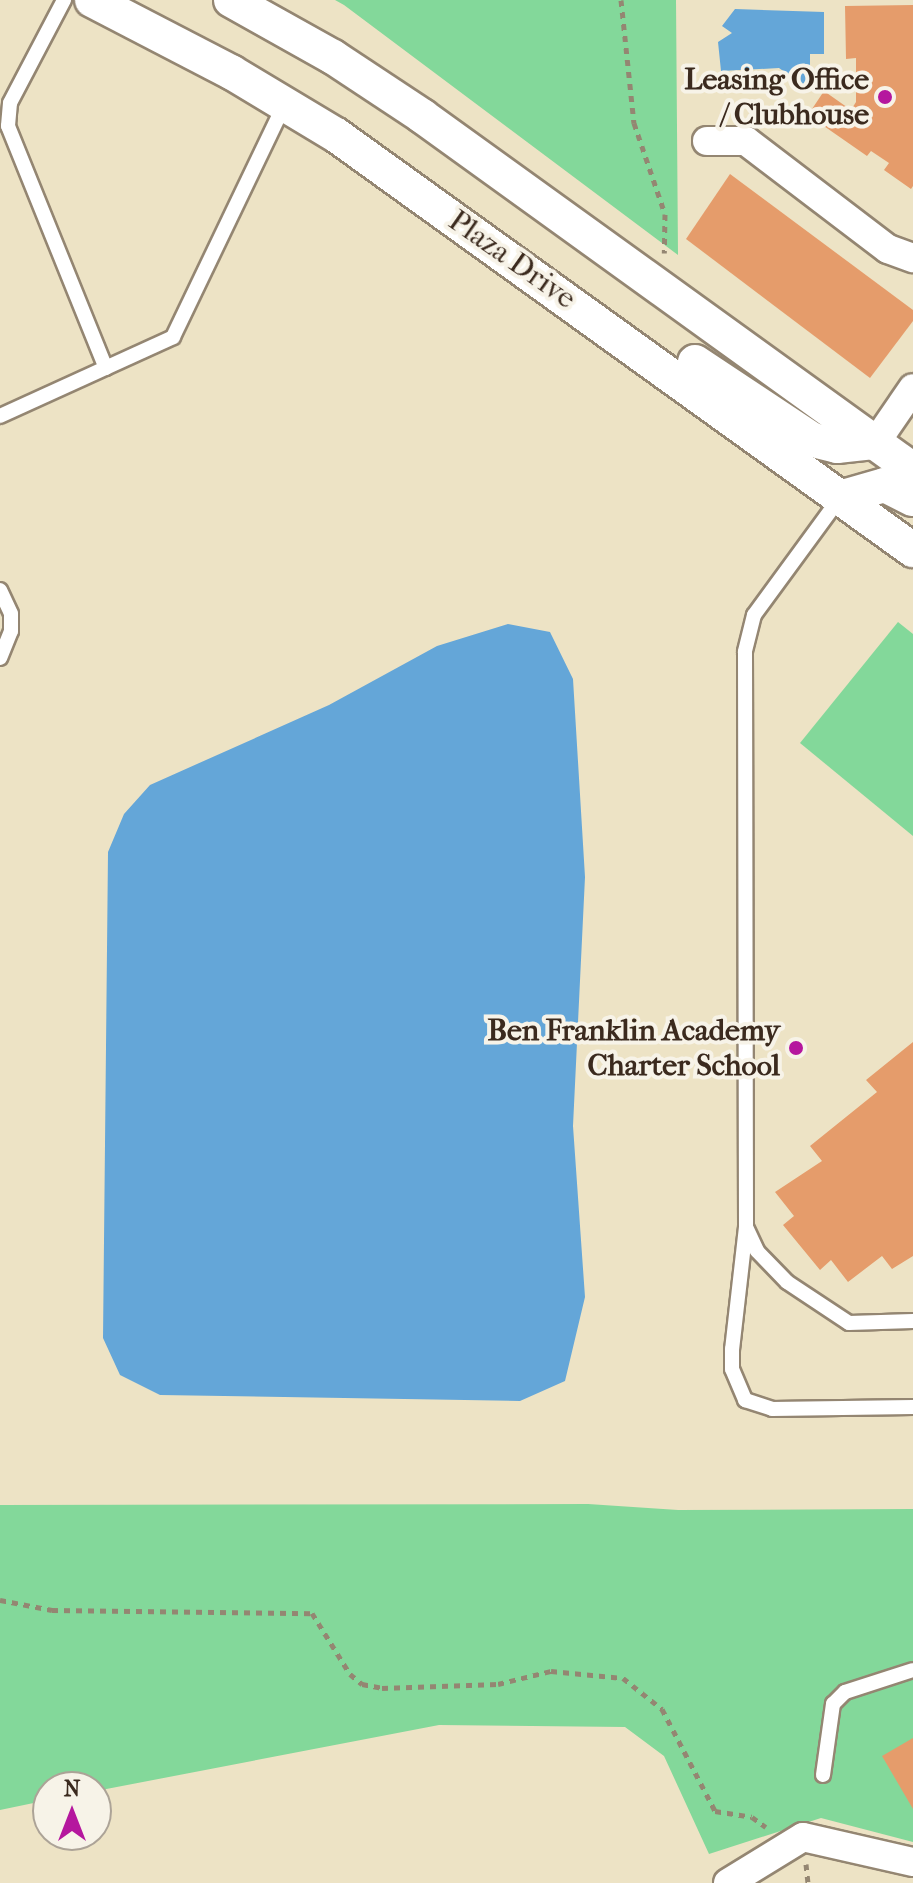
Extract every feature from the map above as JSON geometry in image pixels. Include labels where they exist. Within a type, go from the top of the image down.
[{"type":"street","name":"Plaza Drive","points":[[92,0],[285,103],[636,348],[913,550]]},
{"type":"street","points":[[231,0],[410,107],[913,470]]},
{"type":"street","points":[[707,141],[746,141],[888,249],[913,258]]},
{"type":"street","points":[[636,348],[698,363],[813,440],[837,446],[876,442],[913,388]]},
{"type":"street","points":[[839,498],[885,485],[913,499]]},
{"type":"street","points":[[728,1883],[803,1837],[913,1862]]},
{"type":"lane","points":[[64,0],[10,103],[8,126],[106,368]]},
{"type":"lane","points":[[0,416],[173,337],[285,103]]},
{"type":"lane","points":[[839,498],[754,615],[745,652],[746,1227],[732,1369],[745,1400],[772,1409],[913,1407]]},
{"type":"lane","points":[[0,590],[11,614],[11,631],[0,658]]},
{"type":"lane","points":[[746,1227],[757,1251],[787,1282],[849,1323],[913,1321]]},
{"type":"lane","points":[[823,1775],[833,1704],[845,1692],[913,1670]]},
{"type":"path","points":[[621,0],[634,123],[665,214],[663,251],[670,258]]},
{"type":"path","points":[[0,1600],[52,1610],[312,1613],[350,1674],[362,1684],[382,1688],[498,1684],[551,1671],[623,1678],[662,1709],[715,1811],[752,1817],[772,1832],[803,1837],[808,1883]]},
{"type":"green space","points":[[335,0],[676,0],[678,255],[344,5]]},
{"type":"green space","points":[[898,622],[913,634],[913,836],[800,743]]},
{"type":"green space","points":[[588,1504],[678,1510],[913,1509],[913,1842],[821,1818],[709,1854],[664,1756],[625,1727],[439,1725],[112,1788],[112,1771],[32,1771],[32,1803],[0,1810],[0,1505]]},
{"type":"water","points":[[735,9],[824,12],[824,54],[810,54],[810,67],[819,72],[809,89],[779,68],[721,71],[718,42],[732,33],[722,26]]},
{"type":"water","points":[[508,624],[550,632],[573,679],[585,877],[573,1126],[585,1297],[565,1381],[520,1401],[160,1395],[120,1375],[103,1338],[108,852],[124,814],[150,785],[329,705],[437,646]]},
{"type":"building","name":"Leasing Office / Clubhouse","points":[[913,5],[911,189],[884,170],[889,163],[871,151],[867,156],[808,115],[824,91],[851,110],[856,102],[856,58],[846,59],[845,6]]},
{"type":"building","points":[[730,174],[913,310],[913,321],[870,378],[686,239]]},
{"type":"building","points":[[913,1042],[913,1256],[892,1269],[882,1256],[848,1282],[831,1260],[820,1270],[783,1225],[794,1216],[775,1192],[822,1161],[810,1146],[877,1092],[866,1080]]},
{"type":"building","points":[[913,1738],[913,1809],[882,1756]]},
{"type":"place","name":"Leasing Office / Clubhouse","points":[[885,97]]},
{"type":"place","name":"Ben Franklin Academy Charter School","points":[[796,1048]]}]
